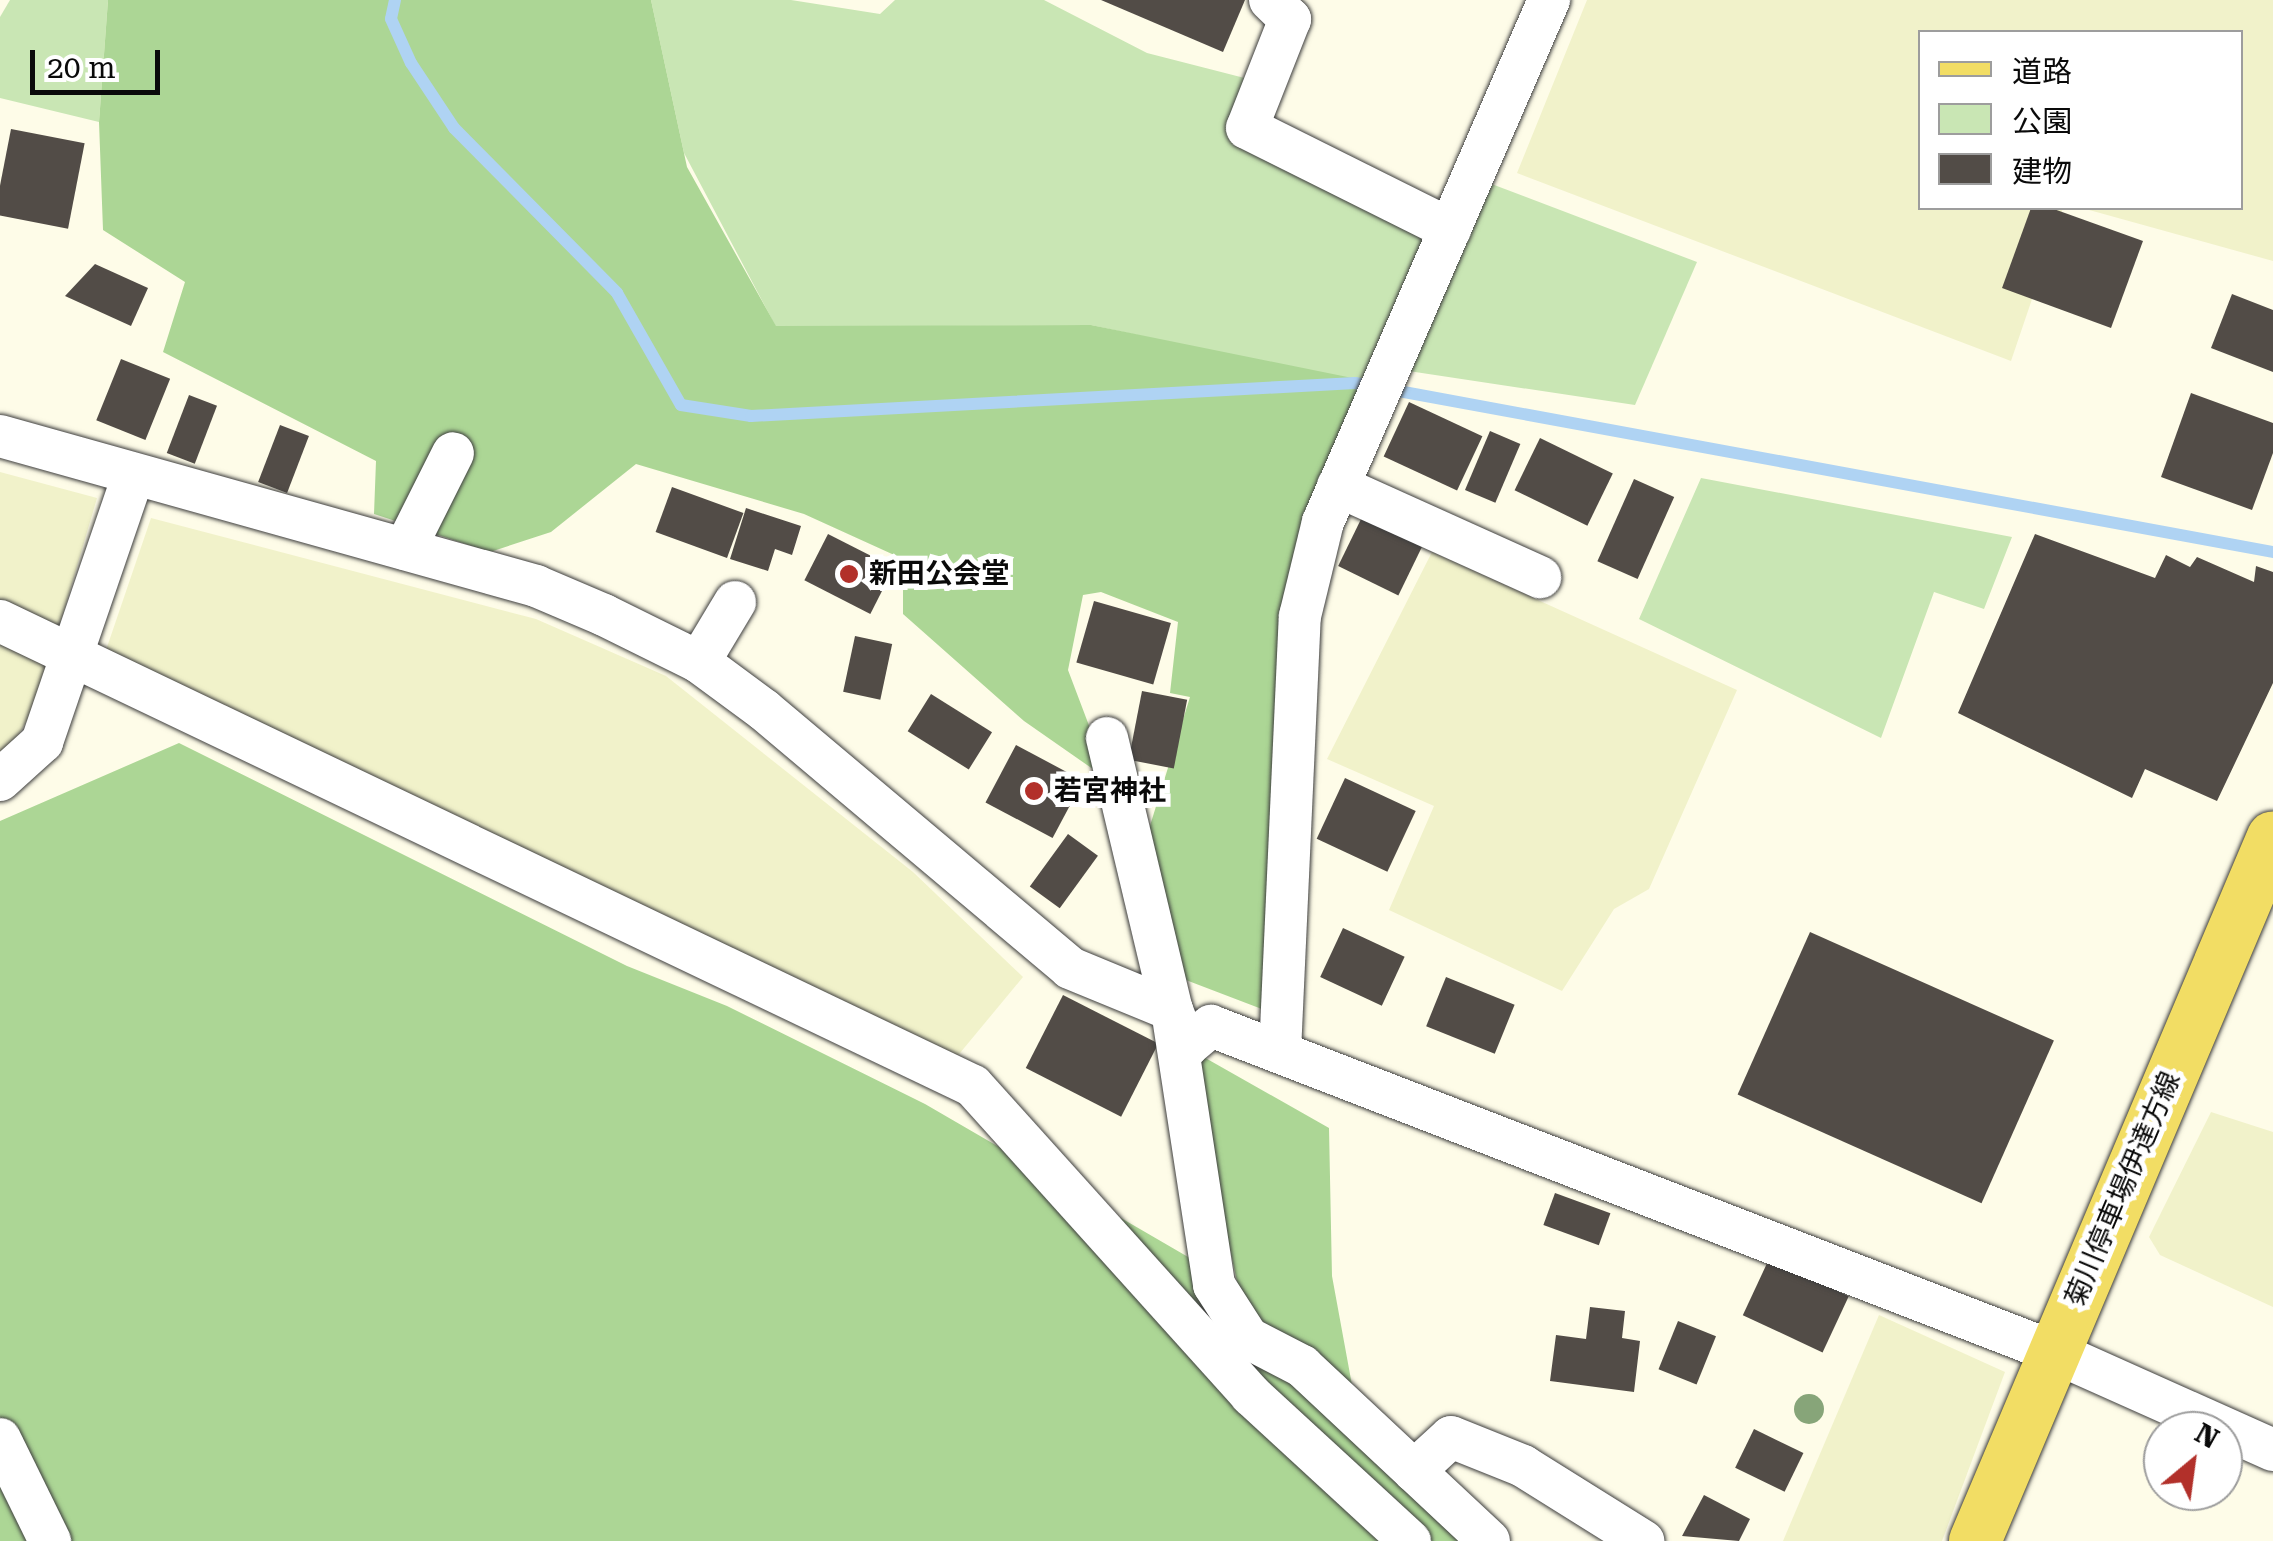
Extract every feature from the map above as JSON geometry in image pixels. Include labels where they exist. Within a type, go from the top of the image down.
[{"type":"main road","name":"菊川停車場伊達方線","points":[[1975,1541],[2273,837]]},
{"type":"street","points":[[1270,0],[1290,18],[1247,128],[1450,229]]},
{"type":"street","points":[[1280,1052],[1300,616],[1338,486],[1549,0]]},
{"type":"street","points":[[0,436],[536,586],[698,662],[1070,968],[1172,1010],[1186,1046],[1211,1026],[2054,1352],[2273,1450]]},
{"type":"street","points":[[405,549],[453,454]]},
{"type":"street","points":[[0,780],[42,742],[134,474]]},
{"type":"street","points":[[1338,486],[1540,577]]},
{"type":"street","points":[[698,662],[734,602]]},
{"type":"street","points":[[0,621],[973,1086],[1252,1395],[1410,1541]]},
{"type":"street","points":[[1107,738],[1172,1010],[1214,1285],[1248,1338],[1302,1366],[1489,1541]]},
{"type":"street","points":[[1414,1471],[1452,1437],[1523,1466],[1644,1541]]},
{"type":"street","points":[[0,1439],[50,1541]]},
{"type":"street","points":[[1579,1501],[1595,1541]]},
{"type":"green space","points":[[10,0],[108,0],[99,122],[0,98],[0,17]]},
{"type":"green space","points":[[108,0],[651,0],[687,167],[776,326],[1091,325],[1382,384],[1323,523],[1267,1011],[1178,977],[1144,845],[1190,697],[1170,693],[1178,622],[1101,592],[1083,595],[1068,670],[1110,781],[1024,721],[903,614],[903,559],[804,514],[636,464],[551,532],[490,552],[374,514],[376,461],[163,352],[185,282],[103,230],[99,122]]},
{"type":"green space","points":[[651,0],[791,0],[880,14],[895,0],[1044,0],[1147,53],[1264,83],[1245,128],[1445,226],[1386,389],[1091,325],[776,327],[684,153]]},
{"type":"green space","points":[[1587,0],[2273,0],[2273,261],[2089,210],[2243,210],[2243,30],[1918,30],[1918,210],[2062,210],[2011,361],[1517,173]]},
{"type":"green space","points":[[1489,183],[1697,262],[1635,405],[1402,370]]},
{"type":"green space","points":[[0,472],[97,498],[37,703],[0,766]]},
{"type":"green space","points":[[1701,478],[2012,537],[1984,609],[1934,592],[1881,738],[1639,619]]},
{"type":"green space","points":[[151,518],[536,619],[666,676],[913,872],[1023,977],[955,1059],[105,653]]},
{"type":"green space","points":[[1432,552],[1737,690],[1649,889],[1614,909],[1562,991],[1389,910],[1434,806],[1327,759]]},
{"type":"green space","points":[[179,743],[627,966],[727,1006],[925,1104],[1238,1286],[1186,1047],[1329,1128],[1332,1276],[1354,1396],[1487,1541],[0,1541],[0,821]]},
{"type":"green space","points":[[2211,1112],[2273,1132],[2273,1307],[2160,1255],[2149,1237]]},
{"type":"green space","points":[[1879,1315],[2005,1372],[1942,1541],[1783,1541]]},
{"type":"building","points":[[1101,0],[1245,0],[1223,52]]},
{"type":"building","points":[[11,129],[85,143],[68,229],[0,215],[0,186]]},
{"type":"building","points":[[2030,210],[2057,210],[2143,241],[2111,328],[2002,288]]},
{"type":"building","points":[[95,264],[148,288],[131,326],[65,296]]},
{"type":"building","points":[[2232,294],[2273,310],[2273,372],[2211,348]]},
{"type":"building","points":[[121,359],[170,379],[145,440],[96,420]]},
{"type":"building","points":[[2191,393],[2273,423],[2273,453],[2252,510],[2161,477]]},
{"type":"building","points":[[189,395],[217,406],[195,464],[167,453]]},
{"type":"building","points":[[1409,402],[1482,436],[1457,491],[1384,456]]},
{"type":"building","points":[[280,425],[309,436],[287,493],[258,482]]},
{"type":"building","points":[[1490,431],[1520,444],[1495,503],[1465,490]]},
{"type":"building","points":[[1540,438],[1613,474],[1587,526],[1515,490]]},
{"type":"building","points":[[1634,479],[1674,497],[1638,579],[1597,561]]},
{"type":"building","points":[[672,487],[743,513],[727,558],[656,532]]},
{"type":"building","points":[[746,508],[801,526],[792,555],[775,549],[768,571],[730,559]]},
{"type":"building","points":[[1364,513],[1424,542],[1398,595],[1338,566]]},
{"type":"building","name":"新田公会堂","points":[[828,534],[894,568],[870,614],[804,580]]},
{"type":"building","points":[[2035,534],[2155,578],[2166,555],[2190,567],[2197,557],[2254,582],[2256,566],[2273,572],[2273,683],[2217,801],[2145,769],[2132,798],[1958,713]]},
{"type":"building","points":[[1094,601],[1171,623],[1153,685],[1076,663]]},
{"type":"building","points":[[855,636],[892,644],[880,700],[843,692]]},
{"type":"building","points":[[1142,691],[1187,700],[1174,768],[1129,760]]},
{"type":"building","points":[[931,694],[992,732],[969,769],[908,731]]},
{"type":"building","name":"若宮神社","points":[[1016,745],[1083,781],[1053,838],[985,802]]},
{"type":"building","points":[[1345,778],[1416,811],[1387,872],[1317,839]]},
{"type":"building","points":[[1068,834],[1098,856],[1060,908],[1030,887]]},
{"type":"building","points":[[1343,928],[1405,957],[1382,1006],[1320,977]]},
{"type":"building","points":[[1810,932],[2054,1041],[1982,1203],[1738,1095]]},
{"type":"building","points":[[1446,977],[1515,1005],[1495,1054],[1426,1026]]},
{"type":"building","points":[[1063,995],[1158,1044],[1121,1117],[1026,1068]]},
{"type":"building","points":[[1555,1193],[1610,1213],[1599,1245],[1543,1225]]},
{"type":"building","points":[[1769,1259],[1849,1296],[1823,1352],[1743,1315]]},
{"type":"building","points":[[1590,1307],[1625,1311],[1622,1338],[1640,1341],[1634,1392],[1550,1381],[1556,1335],[1586,1339]]},
{"type":"building","points":[[1678,1321],[1716,1336],[1697,1385],[1659,1369]]},
{"type":"building","points":[[1754,1429],[1803,1453],[1785,1492],[1735,1468]]},
{"type":"building","points":[[1704,1495],[1750,1519],[1739,1541],[1682,1536]]},
{"type":"waterway","points":[[395,0],[391,19],[411,63],[454,128],[617,293],[681,405],[751,416],[1355,383],[2273,552]]},
{"type":"place","name":"新田公会堂","points":[[849,574]]},
{"type":"place","name":"若宮神社","points":[[1034,791]]}]
